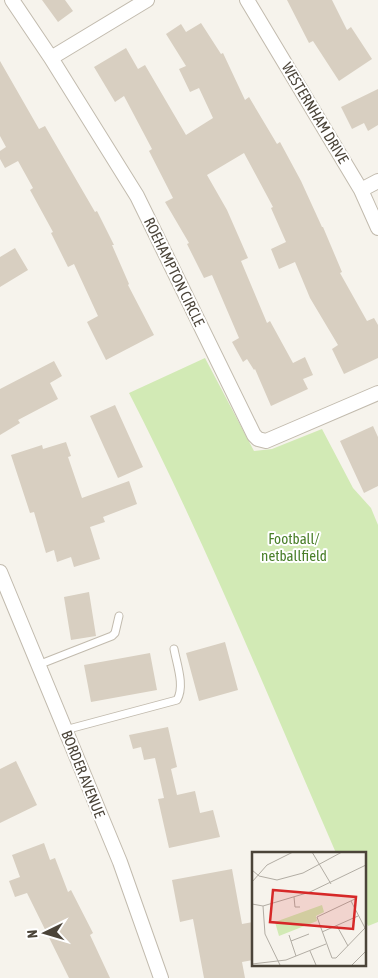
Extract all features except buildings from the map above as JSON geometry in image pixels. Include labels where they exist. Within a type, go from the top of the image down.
[{"type":"street","name":"ROEHAMPTON CIRCLE","points":[[12,0],[51,58],[137,196],[254,435],[266,442],[378,393]]},
{"type":"street","points":[[51,58],[147,0]]},
{"type":"street","name":"WESTERNHAM DRIVE","points":[[247,0],[361,190],[378,228]]},
{"type":"street","points":[[361,190],[378,181]]},
{"type":"street","name":"BORDER AVENUE","points":[[0,572],[120,862],[161,978]]},
{"type":"lane","points":[[38,665],[112,636],[115,632],[119,616]]},
{"type":"lane","points":[[66,730],[177,700],[181,693],[174,649]]},
{"type":"green space","name":"Football/ netballfield","points":[[205,358],[254,451],[272,449],[322,429],[353,488],[371,508],[378,525],[378,922],[368,926],[366,922],[366,852],[336,852],[211,564],[129,393]]}]
